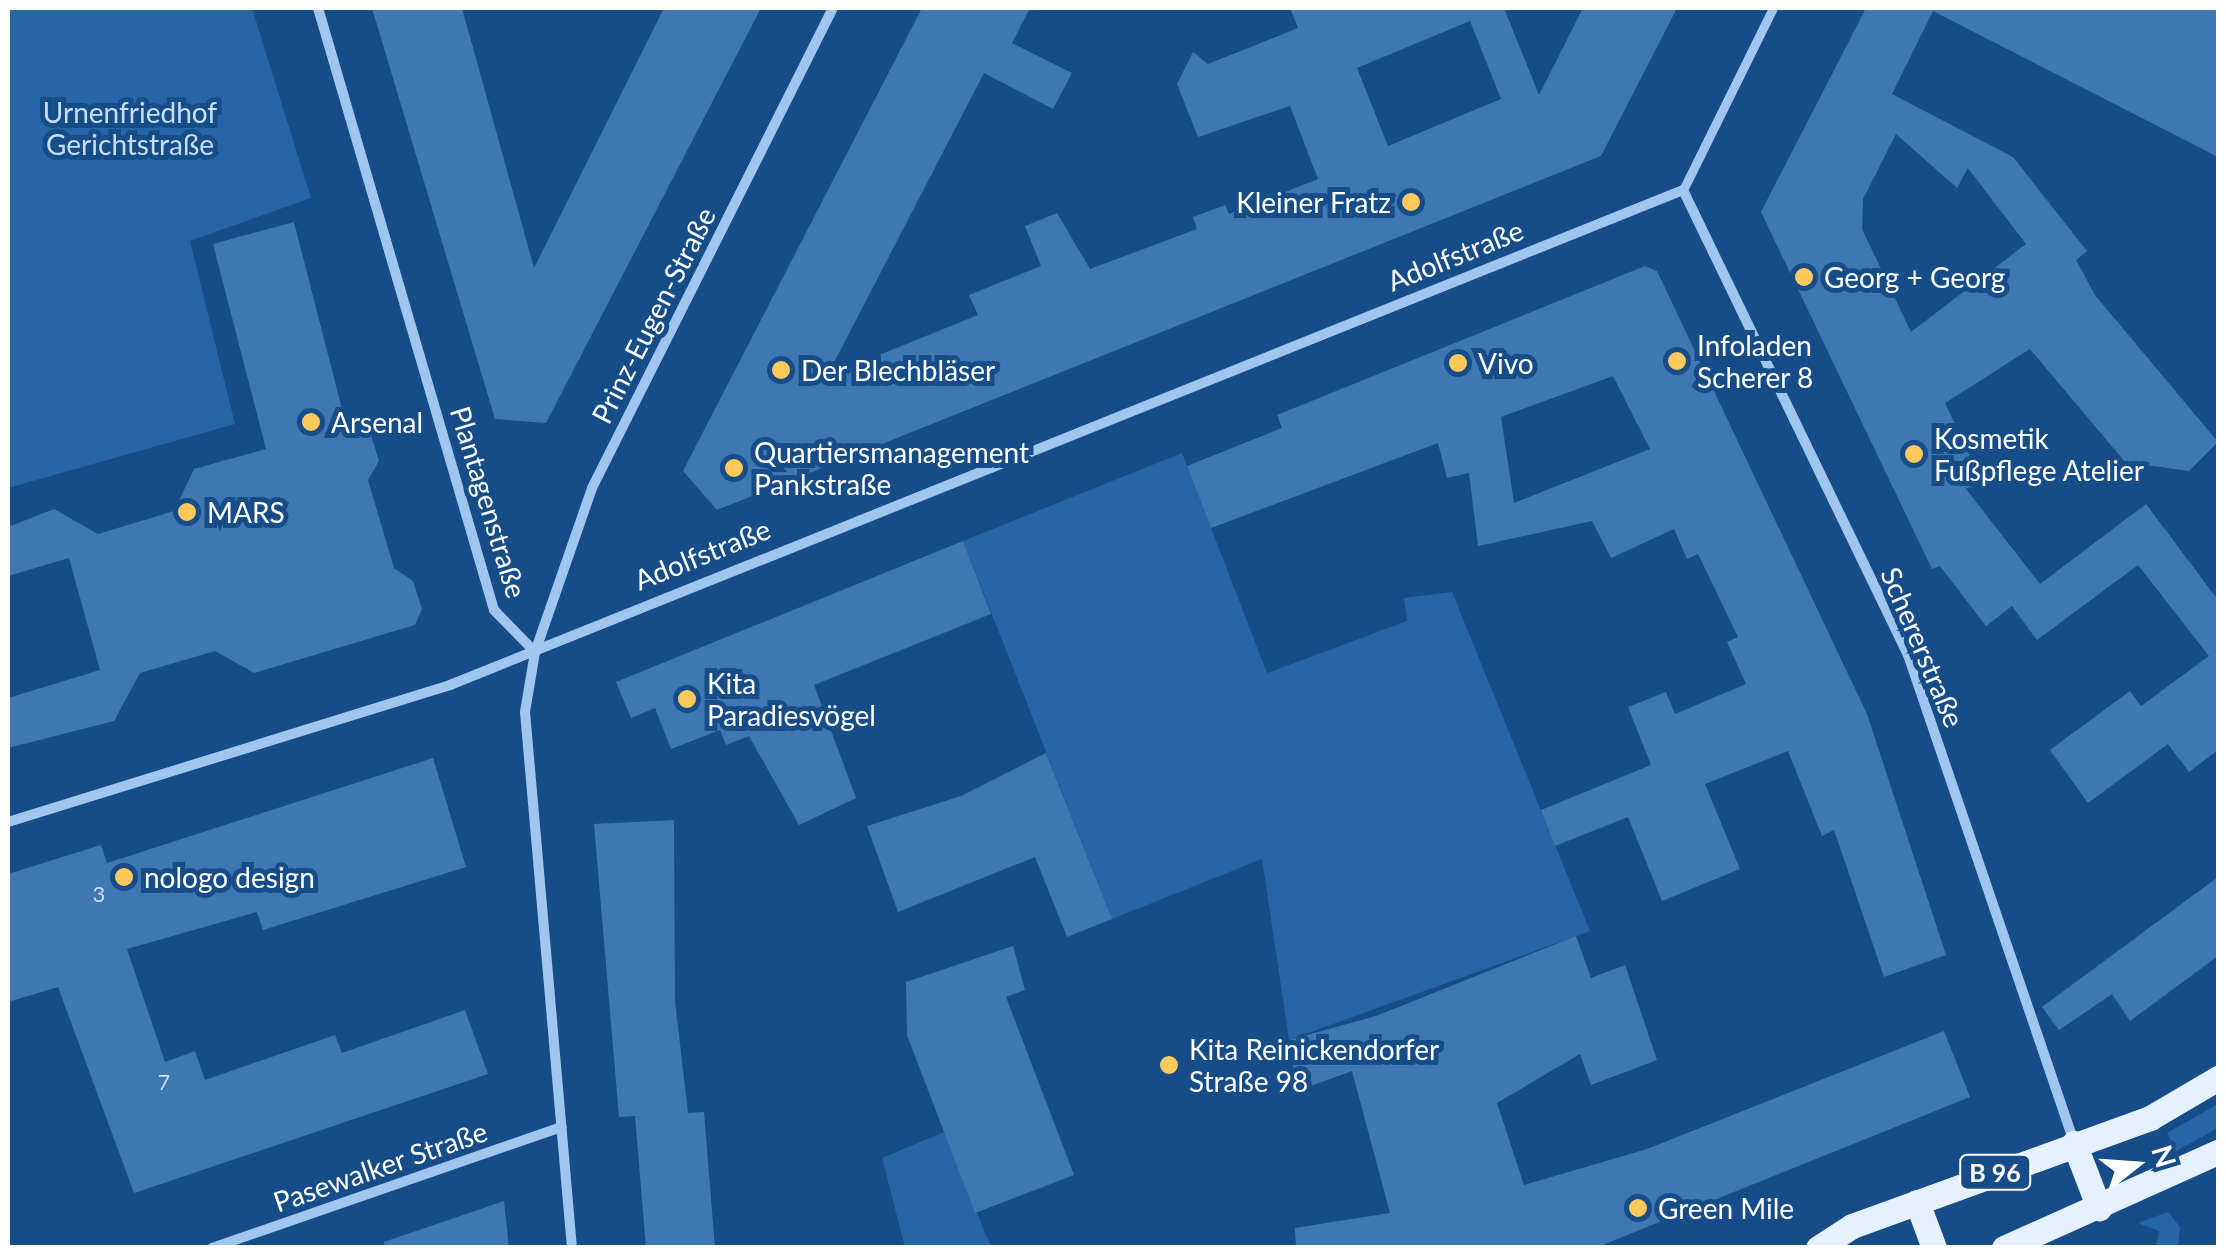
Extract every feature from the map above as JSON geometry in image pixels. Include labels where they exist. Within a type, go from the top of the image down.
[{"type":"main road","name":"B 96","points":[[1818,1248],[1916,1202],[2074,1142],[2150,1118],[2218,1078]]},
{"type":"main road","points":[[2074,1142],[2099,1208]]},
{"type":"main road","name":"B 96","points":[[2004,1248],[2218,1152]]},
{"type":"main road","points":[[1916,1202],[1934,1248]]},
{"type":"street","name":"Plantagenstraße","points":[[318,8],[494,610],[536,652]]},
{"type":"street","name":"Prinz-Eugen-Straße","points":[[536,652],[592,488],[833,8]]},
{"type":"street","points":[[1683,190],[1773,8]]},
{"type":"street","name":"Adolfstraße","points":[[8,822],[536,652],[672,589],[1683,190]]},
{"type":"street","name":"Schererstraße","points":[[1683,190],[1908,656],[2074,1142]]},
{"type":"street","points":[[536,652],[525,712],[572,1248]]},
{"type":"street","name":"Pasewalker Straße","points":[[212,1248],[562,1127]]},
{"type":"green space","name":"Urnenfriedhof Gerichtstraße","points":[[8,8],[252,8],[311,198],[190,241],[235,424],[8,488]]},
{"type":"green space","points":[[1182,453],[1267,673],[1407,621],[1404,598],[1452,592],[1590,931],[1289,1040],[1262,859],[1112,919],[963,541]]},
{"type":"green space","points":[[2218,1104],[2218,1128],[2176,1151],[2167,1133]]},
{"type":"green space","points":[[944,1132],[991,1247],[905,1247],[882,1158]]},
{"type":"green space","points":[[2168,1212],[2180,1227],[2178,1247],[2156,1247],[2159,1231],[2138,1223]]},
{"type":"building","points":[[372,8],[462,8],[534,268],[664,8],[761,8],[546,423],[495,419]]},
{"type":"building","points":[[922,8],[1030,8],[1012,43],[1072,73],[1053,109],[984,73],[827,376],[978,315],[969,295],[1041,266],[1025,226],[1057,213],[1090,269],[1197,229],[1193,217],[1225,205],[1229,214],[1318,179],[1290,106],[1198,137],[1177,84],[1193,52],[1208,64],[1298,28],[1290,8],[1504,8],[1539,95],[1583,8],[1677,8],[1601,156],[717,510],[683,471]],"holes":[[[1470,21],[1501,99],[1388,146],[1357,68]]]},
{"type":"building","points":[[1866,8],[2218,8],[2218,157],[1933,11],[1892,94],[2013,157],[2087,251],[2076,260],[2095,295],[2218,442],[2189,471],[2125,462],[2030,349],[1945,403],[1982,481],[1966,489],[2040,584],[2146,504],[2218,600],[2218,750],[2189,772],[2168,744],[2088,803],[2050,750],[2130,691],[2141,706],[2209,656],[2138,565],[2037,640],[2012,606],[1986,626],[1940,566],[1932,569],[1761,212]],"holes":[[[1896,134],[1957,188],[1968,168],[2026,244],[1911,332],[1862,229],[1863,199]]]},
{"type":"building","points":[[294,222],[344,417],[371,435],[379,461],[368,480],[394,568],[413,581],[422,609],[415,625],[254,673],[215,651],[140,673],[114,721],[8,748],[8,698],[100,670],[69,558],[8,576],[8,527],[54,509],[98,534],[174,511],[194,469],[266,449],[213,244]]},
{"type":"building","points":[[1645,266],[1657,271],[1867,714],[1946,955],[1884,977],[1834,830],[1822,836],[1788,751],[1705,784],[1740,869],[1662,901],[1628,817],[1555,846],[1541,810],[1651,765],[1628,707],[1666,692],[1675,714],[1746,684],[1727,642],[1738,637],[1698,554],[1687,559],[1674,529],[1611,558],[1592,521],[1478,546],[1469,473],[1447,478],[1438,443],[1211,528],[1187,466],[1282,428],[1277,415]],"holes":[[[1613,376],[1650,449],[1514,503],[1501,417]]]},
{"type":"building","points":[[963,541],[991,614],[814,685],[856,798],[799,825],[749,736],[726,745],[720,730],[671,749],[655,708],[631,718],[616,682]]},
{"type":"building","points":[[1046,753],[1112,919],[1067,937],[1035,857],[898,912],[867,826],[961,796]]},
{"type":"building","points":[[433,758],[466,867],[263,930],[257,912],[127,949],[165,1062],[195,1051],[205,1080],[335,1035],[342,1053],[465,1010],[488,1074],[134,1193],[58,987],[8,1002],[8,874],[101,845],[107,863]]},
{"type":"building","points":[[674,820],[675,1001],[688,1113],[704,1112],[715,1248],[646,1248],[635,1116],[619,1117],[594,824]]},
{"type":"building","points":[[2218,877],[2218,956],[2130,1021],[2112,994],[2059,1030],[2042,1007]]},
{"type":"building","points":[[1576,936],[1591,978],[1625,965],[1657,1060],[1591,1085],[1580,1054],[1497,1103],[1524,1185],[1647,1149],[1944,1031],[1970,1097],[1595,1248],[1296,1248],[1295,1228],[1390,1213],[1352,1071],[1297,1091],[1289,1040],[1376,1016]]},
{"type":"building","points":[[1013,946],[1025,990],[1006,997],[1074,1175],[975,1213],[907,1035],[906,982]]},
{"type":"building","points":[[504,1201],[509,1248],[385,1248],[384,1242]]},
{"type":"place","name":"Kleiner Fratz","points":[[1411,202]]},
{"type":"place","name":"Georg + Georg","points":[[1804,277]]},
{"type":"place","name":"Infoladen Scherer 8","points":[[1677,361]]},
{"type":"place","name":"Vivo","points":[[1458,363]]},
{"type":"place","name":"Der Blechbläser","points":[[781,370]]},
{"type":"place","name":"Arsenal","points":[[311,422]]},
{"type":"place","name":"Kosmetik Fußpflege Atelier","points":[[1914,454]]},
{"type":"place","name":"Quartiersmanagement Pankstraße","points":[[734,468]]},
{"type":"place","name":"MARS","points":[[187,512]]},
{"type":"place","name":"Kita Paradiesvögel","points":[[687,699]]},
{"type":"place","name":"nologo design","points":[[124,877]]},
{"type":"place","name":"Kita Reinickendorfer Straße 98","points":[[1169,1065]]},
{"type":"place","name":"Green Mile","points":[[1638,1208]]}]
